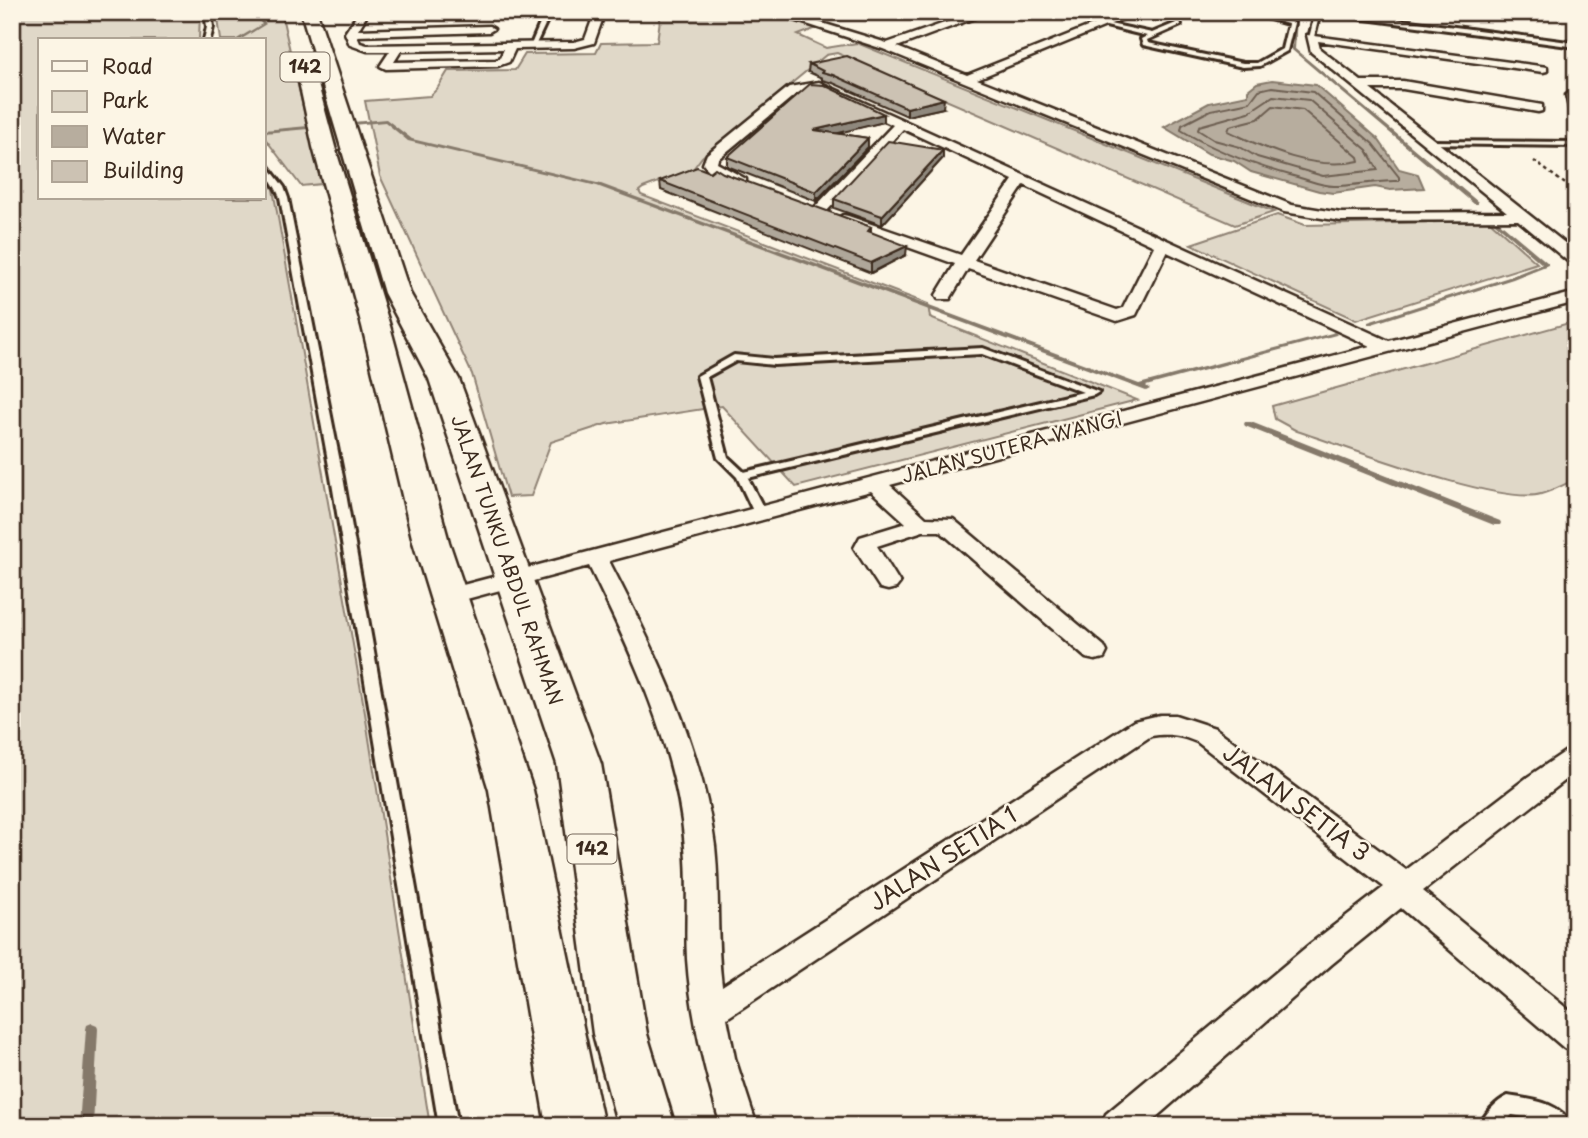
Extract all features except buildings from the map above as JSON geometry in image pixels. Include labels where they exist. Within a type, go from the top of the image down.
[{"type":"main road","name":"142","points":[[291,12],[297,36]]},
{"type":"main road","name":"JALAN TUNKU ABDUL RAHMAN","points":[[309,12],[321,58],[334,132],[376,326],[431,542],[511,790],[575,1126]]},
{"type":"main road","name":"JALAN TUNKU ABDUL RAHMAN","points":[[303,60],[397,293],[444,379],[579,764],[620,1034],[646,1126]]},
{"type":"street","points":[[350,33],[364,12]]},
{"type":"street","points":[[350,33],[355,45],[360,47],[575,45],[590,41],[600,12]]},
{"type":"street","points":[[775,12],[887,47],[1102,136],[1306,213],[1341,217],[1521,216]]},
{"type":"street","points":[[887,47],[986,12]]},
{"type":"street","points":[[968,79],[1102,20],[1120,19],[1135,12]]},
{"type":"street","points":[[350,33],[491,25],[479,46]]},
{"type":"street","points":[[1543,69],[1311,37],[1315,50],[1356,85],[1576,260]]},
{"type":"street","points":[[397,48],[383,70],[498,63],[505,60],[511,46]]},
{"type":"street","points":[[755,187],[717,172],[710,164],[712,157],[800,87],[810,85],[828,88],[1387,347]]},
{"type":"street","points":[[1356,85],[1403,85],[1538,108]]},
{"type":"street","points":[[1572,95],[1576,112]]},
{"type":"street","points":[[902,123],[814,208],[1117,316],[1130,311],[1163,244]]},
{"type":"street","points":[[944,295],[1022,178]]},
{"type":"street","name":"JALAN SUTERA WANGI","points":[[448,596],[1576,297]]},
{"type":"street","points":[[875,483],[921,525]]},
{"type":"street","points":[[888,583],[865,548],[868,542],[921,525],[945,524],[1096,652]]},
{"type":"street","points":[[596,557],[637,639],[682,755],[700,846],[703,958],[709,1012],[718,1058],[739,1126]]},
{"type":"street","name":"JALAN SETIA 1","points":[[709,1012],[1046,794],[1143,728],[1162,722],[1183,724]]},
{"type":"street","name":"JALAN SETIA 3","points":[[1183,724],[1206,735],[1404,889],[1576,1037]]},
{"type":"street","points":[[1119,1126],[1321,954],[1539,783],[1576,758]]},
{"type":"lane","points":[[207,38],[210,27],[208,12]]},
{"type":"lane","points":[[532,46],[548,12]]},
{"type":"lane","points":[[1179,12],[1176,15],[1179,24],[1144,39],[1145,44],[1243,65],[1258,65],[1285,50],[1290,23],[1247,12]]},
{"type":"lane","points":[[1311,37],[1317,15],[1335,13],[1576,45]]},
{"type":"lane","points":[[1102,20],[1152,35]]},
{"type":"lane","points":[[1427,142],[1576,144]]},
{"type":"lane","points":[[266,166],[281,187],[337,477],[449,1126]]},
{"type":"lane","points":[[742,477],[1094,392],[984,351],[774,362],[728,359],[702,376],[723,458],[742,477],[760,513]]},
{"type":"lane","points":[[1489,1126],[1508,1105],[1545,1112],[1562,1126]]},
{"type":"green space","points":[[12,12],[200,12],[199,38],[38,38],[38,200],[266,200],[266,178],[273,189],[365,713],[430,1126],[12,1126]]},
{"type":"green space","points":[[217,12],[281,12],[321,184],[301,186],[266,140],[266,38],[221,38]]},
{"type":"green space","points":[[661,12],[762,12],[817,28],[798,35],[826,48],[857,43],[1274,212],[1235,225],[837,53],[826,55],[702,157],[693,169],[643,188],[639,191],[641,195],[928,304],[930,318],[1137,400],[796,487],[722,406],[606,424],[551,442],[531,496],[508,497],[472,374],[380,176],[365,101],[430,96],[448,71],[515,70],[525,54],[596,53],[601,43],[657,42]]},
{"type":"green space","points":[[1277,215],[1305,225],[1490,221],[1537,263],[1356,320],[1191,244]]},
{"type":"green space","points":[[1576,321],[1576,479],[1545,493],[1521,495],[1492,491],[1421,473],[1297,431],[1275,419],[1272,406]]},
{"type":"water","points":[[1272,80],[1316,85],[1378,139],[1399,169],[1418,174],[1424,188],[1390,190],[1375,187],[1333,193],[1319,191],[1251,172],[1234,161],[1209,154],[1164,127],[1209,103],[1248,95],[1248,90],[1257,83]]},
{"type":"waterway","points":[[240,38],[264,24],[252,12]]},
{"type":"waterway","points":[[1295,17],[1293,49],[1476,203]]},
{"type":"waterway","points":[[266,132],[386,120],[410,140],[599,185],[1146,389]]},
{"type":"waterway","points":[[1370,323],[1511,278],[1546,264],[1497,222]]},
{"type":"waterway","points":[[1139,386],[1334,334]]},
{"type":"waterway","points":[[1248,424],[1497,523]]},
{"type":"waterway","points":[[86,1126],[92,1029]]}]
